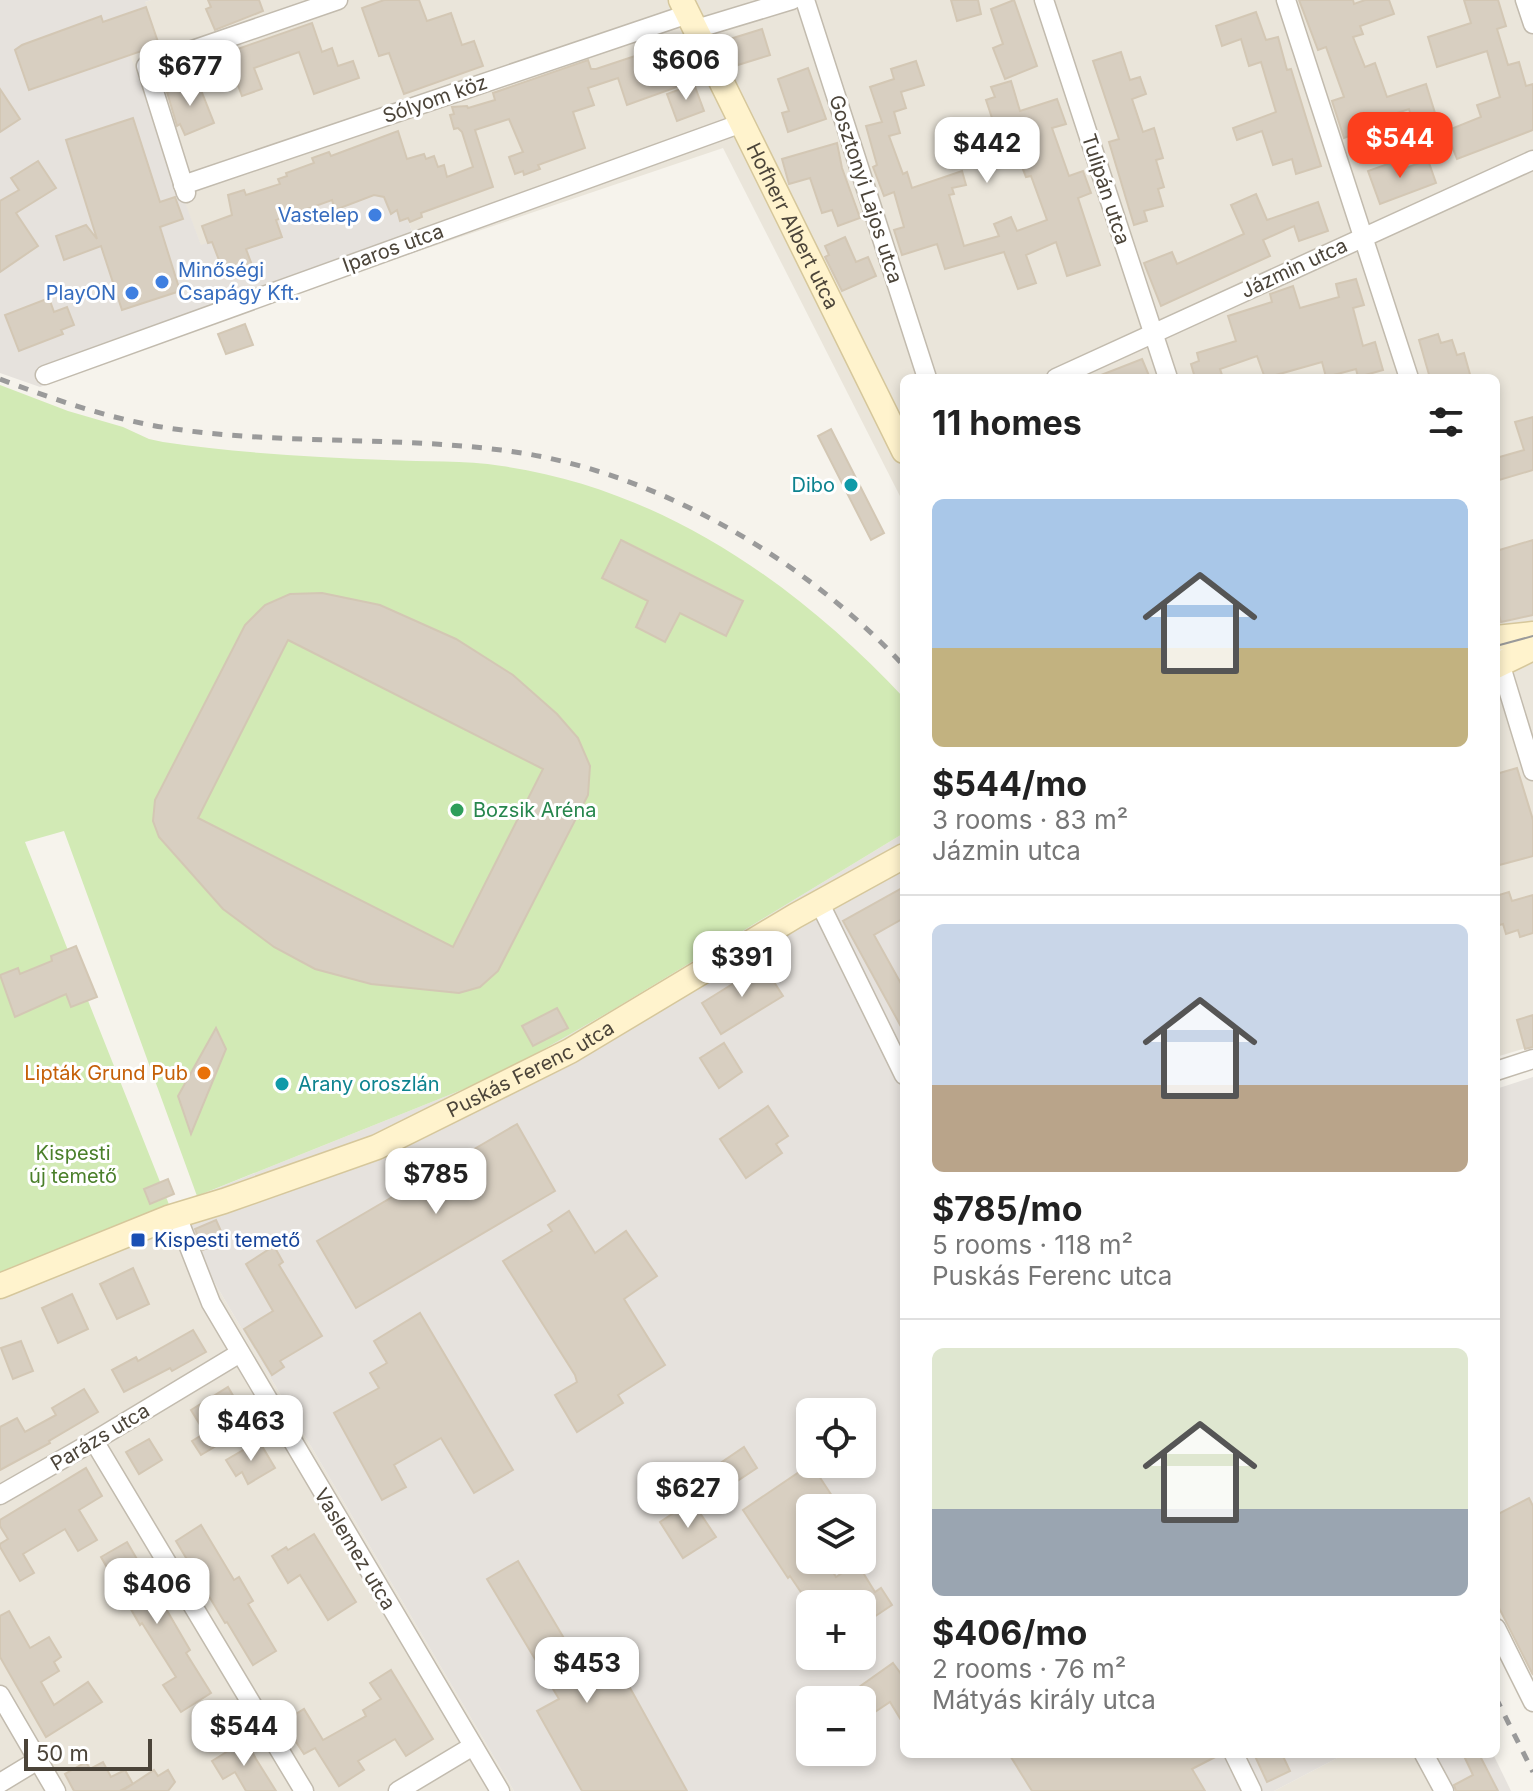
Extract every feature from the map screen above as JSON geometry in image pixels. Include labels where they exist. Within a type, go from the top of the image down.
[{"type":"street","name":"Sólyom köz","points":[[338,0],[146,66],[184,189],[688,14],[792,0]]},
{"type":"street","name":"Gosztonyi Lajos utca","points":[[805,0],[926,374]]},
{"type":"street","name":"Tulipán utca","points":[[1044,0],[1167,374]]},
{"type":"street","points":[[1286,0],[1408,374]]},
{"type":"street","points":[[1525,0],[1533,24]]},
{"type":"street","name":"Hofherr Albert utca","points":[[688,14],[900,442]]},
{"type":"street","name":"Iparos utca","points":[[45,375],[742,123]]},
{"type":"street","name":"Jázmin utca","points":[[1065,374],[1533,160]]},
{"type":"street","points":[[1500,638],[1533,634]]},
{"type":"street","points":[[1500,659],[1533,648]]},
{"type":"street","points":[[1500,669],[1533,771]]},
{"type":"street","name":"Puskás Ferenc utca","points":[[0,1286],[177,1216],[377,1147],[570,1051],[795,916],[900,858]]},
{"type":"street","points":[[820,904],[900,1067]]},
{"type":"street","points":[[1500,1070],[1533,1059]]},
{"type":"street","name":"Vaslemez utca","points":[[177,1216],[211,1303],[500,1791]]},
{"type":"street","name":"Parázs utca","points":[[0,1495],[240,1353]]},
{"type":"street","points":[[94,1441],[304,1791]]},
{"type":"street","points":[[1500,1636],[1533,1702]]},
{"type":"street","points":[[0,1695],[56,1791]]},
{"type":"street","points":[[398,1791],[473,1746]]},
{"type":"street","points":[[1236,1758],[1252,1791]]},
{"type":"street","points":[[1426,1758],[1444,1791]]},
{"type":"street","points":[[0,1783],[38,1760]]},
{"type":"shaded area","points":[[0,0],[151,0],[145,2],[159,45],[130,55],[201,245],[394,180],[419,251],[226,317],[40,387],[0,373]]},
{"type":"shaded area","points":[[1533,0],[1533,1046],[1500,1056],[1500,374],[900,374],[900,496],[723,148],[419,251],[394,180],[201,246],[129,55],[145,2]]},
{"type":"shaded area","points":[[900,835],[900,1758],[1337,1758],[1274,1791],[514,1791],[170,1207],[499,1075]]},
{"type":"shaded area","points":[[1533,1077],[1533,1661],[1500,1596],[1500,1088]]},
{"type":"shaded area","points":[[170,1207],[514,1791],[0,1791],[0,1274]]},
{"type":"shaded area","points":[[1337,1758],[1419,1758],[1436,1791],[1274,1791]]},
{"type":"shaded area","points":[[1419,1758],[1495,1758],[1511,1791],[1436,1791]]},
{"type":"green space","name":"Bozsik Aréna","points":[[0,385],[163,442],[275,454],[502,466],[561,478],[617,496],[671,519],[772,580],[818,616],[900,694],[900,835],[499,1075],[197,1196],[64,831],[25,842],[170,1207],[0,1274]]},
{"type":"building","points":[[208,0],[259,0],[263,11],[215,30],[206,9],[211,7]]},
{"type":"building","points":[[384,0],[419,0],[427,21],[451,13],[462,45],[474,41],[483,66],[404,94],[389,53],[379,56],[362,8]]},
{"type":"building","points":[[951,0],[978,0],[981,14],[957,21]]},
{"type":"building","points":[[1014,0],[1037,66],[1005,79],[993,48],[1003,44],[991,9]]},
{"type":"building","points":[[1299,0],[1353,0],[1354,4],[1365,0],[1389,0],[1394,14],[1360,26],[1363,34],[1353,37],[1365,67],[1375,63],[1387,97],[1426,84],[1439,126],[1417,134],[1409,109],[1370,122],[1372,128],[1344,138],[1332,101],[1344,97],[1326,47],[1318,50]]},
{"type":"building","points":[[1464,0],[1498,0],[1506,26],[1497,29],[1508,65],[1519,62],[1526,86],[1533,84],[1533,130],[1457,159],[1446,131],[1481,117],[1477,105],[1500,97],[1487,51],[1437,67],[1428,37],[1471,23]]},
{"type":"building","points":[[146,7],[159,45],[29,90],[15,50],[22,45],[101,16],[103,22]]},
{"type":"building","points":[[1256,12],[1266,40],[1278,37],[1321,166],[1296,174],[1292,159],[1273,165],[1262,131],[1237,140],[1233,128],[1276,112],[1261,62],[1249,66],[1241,39],[1222,46],[1216,26]]},
{"type":"building","points":[[312,23],[322,52],[332,48],[338,66],[353,61],[359,78],[314,94],[299,52],[254,68],[262,89],[242,96],[226,53]]},
{"type":"building","points":[[762,29],[770,55],[738,65],[730,39]]},
{"type":"building","points":[[1121,52],[1130,80],[1140,77],[1146,94],[1132,99],[1143,132],[1154,128],[1163,158],[1156,160],[1164,187],[1158,189],[1163,206],[1144,211],[1147,221],[1134,225],[1109,142],[1119,139],[1093,61]]},
{"type":"building","points":[[635,56],[638,65],[664,56],[677,87],[627,105],[618,78],[588,88],[594,105],[573,112],[585,148],[538,165],[540,169],[524,175],[523,171],[515,174],[509,157],[523,152],[509,119],[475,130],[493,187],[421,213],[422,217],[410,222],[408,218],[400,221],[397,210],[391,214],[384,197],[374,195],[335,210],[332,200],[276,220],[282,237],[246,249],[253,268],[229,277],[227,272],[224,273],[212,242],[208,243],[202,226],[232,215],[228,195],[244,190],[246,195],[280,184],[278,179],[287,176],[286,173],[314,163],[312,158],[329,152],[331,156],[398,131],[407,159],[424,154],[426,159],[434,156],[438,167],[444,165],[447,177],[473,167],[462,132],[454,129],[450,115],[454,114],[452,107],[468,108],[495,100],[493,93],[588,60],[591,69],[596,69]]},
{"type":"building","points":[[916,61],[924,85],[901,92],[906,108],[894,112],[900,133],[889,136],[903,174],[907,172],[912,188],[962,171],[966,185],[952,188],[954,194],[949,195],[964,246],[999,236],[994,224],[1011,217],[1017,231],[1047,220],[1031,176],[1026,177],[1012,141],[990,149],[982,122],[992,118],[986,100],[995,97],[991,87],[1011,81],[1020,111],[1057,99],[1066,124],[1052,128],[1069,176],[1083,171],[1091,193],[1078,198],[1100,265],[1067,276],[1056,242],[1026,255],[1036,283],[1018,289],[1004,252],[945,269],[937,244],[902,255],[894,230],[904,227],[894,192],[884,196],[873,167],[877,165],[866,126],[882,122],[870,87],[894,79],[891,69]]},
{"type":"building","points":[[808,68],[826,119],[788,132],[782,113],[789,111],[778,79]]},
{"type":"building","points":[[197,80],[214,123],[185,135],[180,124],[177,126],[167,92]]},
{"type":"building","points":[[694,84],[704,111],[677,121],[667,94]]},
{"type":"building","points":[[0,89],[20,119],[0,132]]},
{"type":"building","points":[[133,118],[160,202],[175,197],[183,219],[160,227],[180,291],[122,310],[101,246],[64,260],[56,236],[86,225],[97,239],[66,140]]},
{"type":"building","points":[[837,143],[842,168],[860,218],[838,226],[832,210],[822,213],[810,178],[789,184],[782,159]]},
{"type":"building","points":[[1428,160],[1436,183],[1380,204],[1368,171],[1396,161],[1400,170]]},
{"type":"building","points":[[38,161],[56,188],[16,213],[38,246],[0,272],[0,201],[19,190],[11,178]]},
{"type":"building","points":[[1256,194],[1267,220],[1318,202],[1328,231],[1299,241],[1294,226],[1263,240],[1270,256],[1161,306],[1144,263],[1172,252],[1177,264],[1244,234],[1231,205]]},
{"type":"building","points":[[845,237],[856,262],[868,257],[876,276],[842,291],[825,257],[829,255],[825,246]]},
{"type":"building","points":[[1356,279],[1364,305],[1353,308],[1363,346],[1375,342],[1383,370],[1369,374],[1357,374],[1356,369],[1325,374],[1322,362],[1279,374],[1264,374],[1257,356],[1220,369],[1222,374],[1194,374],[1191,364],[1199,361],[1197,353],[1236,341],[1228,316],[1272,302],[1270,294],[1293,286],[1300,308],[1339,297],[1336,284]]},
{"type":"building","points":[[49,298],[54,312],[67,307],[74,325],[61,330],[63,334],[19,351],[5,315]]},
{"type":"building","points":[[245,324],[253,345],[226,354],[218,334]]},
{"type":"building","points":[[1438,334],[1441,343],[1452,340],[1457,355],[1464,353],[1470,374],[1429,374],[1419,340]]},
{"type":"building","points":[[1142,359],[1148,374],[1104,374]]},
{"type":"building","points":[[1533,417],[1533,470],[1500,480],[1500,457],[1524,450],[1515,422]]},
{"type":"building","name":"Dibo","points":[[831,429],[884,533],[871,540],[818,436]]},
{"type":"building","points":[[621,540],[743,601],[726,636],[680,613],[665,642],[636,627],[648,601],[602,578]]},
{"type":"building","points":[[1533,540],[1533,615],[1501,622],[1500,550]]},
{"type":"building","name":"Bozsik Aréna","points":[[322,593],[380,605],[456,639],[513,675],[557,714],[578,738],[590,766],[588,795],[498,971],[480,987],[459,993],[371,984],[315,969],[274,947],[223,909],[159,837],[153,821],[155,800],[245,625],[265,605],[290,594]],"holes":[[[288,640],[543,769],[453,947],[198,818]]]},
{"type":"building","points":[[1517,768],[1533,820],[1533,856],[1500,865],[1500,773]]},
{"type":"building","points":[[900,889],[900,920],[874,935],[900,982],[900,1025],[843,921]]},
{"type":"building","points":[[1509,892],[1512,901],[1533,895],[1533,933],[1520,937],[1518,930],[1506,934],[1503,924],[1500,925],[1500,895]]},
{"type":"building","points":[[76,946],[97,997],[71,1007],[66,994],[15,1017],[0,975],[18,968],[20,974],[52,961],[51,956]]},
{"type":"building","points":[[763,965],[783,996],[721,1034],[702,1003]]},
{"type":"building","points":[[557,1008],[568,1028],[533,1046],[522,1026]]},
{"type":"building","points":[[1533,1015],[1533,1047],[1525,1049],[1517,1020]]},
{"type":"building","name":"Lipták Grund Pub","points":[[216,1028],[226,1049],[191,1134],[178,1096]]},
{"type":"building","points":[[724,1043],[742,1072],[719,1088],[700,1058]]},
{"type":"building","points":[[768,1106],[788,1136],[776,1144],[782,1153],[746,1178],[720,1139]]},
{"type":"building","points":[[517,1124],[555,1191],[356,1308],[317,1241]]},
{"type":"building","points":[[168,1179],[174,1194],[150,1204],[144,1189]]},
{"type":"building","points":[[569,1211],[595,1253],[626,1231],[657,1276],[624,1299],[665,1365],[618,1395],[623,1403],[577,1432],[555,1395],[577,1382],[575,1375],[503,1261],[552,1231],[548,1225]]},
{"type":"building","points":[[216,1220],[225,1240],[203,1250],[195,1229]]},
{"type":"building","points":[[274,1246],[283,1262],[279,1265],[322,1336],[280,1361],[284,1367],[272,1375],[244,1329],[273,1311],[246,1264]]},
{"type":"building","points":[[133,1268],[149,1304],[117,1319],[100,1284]]},
{"type":"building","points":[[72,1294],[88,1329],[58,1343],[42,1308]]},
{"type":"building","points":[[420,1313],[513,1470],[474,1493],[441,1438],[394,1465],[406,1487],[382,1500],[334,1413],[379,1388],[370,1373],[387,1363],[374,1341]]},
{"type":"building","points":[[193,1330],[206,1352],[124,1392],[112,1370],[136,1357],[138,1361]]},
{"type":"building","points":[[21,1341],[33,1371],[13,1379],[1,1348]]},
{"type":"building","points":[[228,1387],[241,1409],[230,1415],[235,1423],[220,1433],[224,1441],[201,1455],[192,1441],[205,1433],[191,1410]]},
{"type":"building","points":[[84,1389],[98,1412],[0,1470],[0,1427],[17,1418],[25,1432],[56,1415],[52,1408]]},
{"type":"building","points":[[149,1439],[162,1460],[139,1474],[126,1452]]},
{"type":"building","points":[[259,1441],[275,1468],[248,1484],[242,1472],[236,1476],[226,1460]]},
{"type":"building","points":[[744,1447],[757,1468],[710,1499],[697,1479]]},
{"type":"building","points":[[86,1468],[102,1496],[79,1510],[97,1540],[78,1551],[65,1529],[23,1554],[34,1573],[20,1581],[0,1547],[8,1539],[0,1520]]},
{"type":"building","points":[[796,1474],[796,1478],[820,1478],[831,1494],[796,1494],[796,1574],[834,1574],[836,1577],[840,1574],[864,1574],[874,1590],[800,1590],[790,1576],[788,1578],[743,1510]]},
{"type":"building","points":[[1529,1498],[1533,1506],[1533,1675],[1500,1610],[1500,1513]]},
{"type":"building","points":[[692,1501],[716,1537],[683,1558],[660,1522]]},
{"type":"building","points":[[201,1525],[234,1580],[239,1577],[253,1601],[248,1604],[276,1651],[253,1665],[176,1541]]},
{"type":"building","points":[[314,1534],[356,1602],[328,1620],[300,1575],[288,1583],[272,1556]]},
{"type":"building","points":[[127,1542],[190,1650],[186,1653],[211,1693],[181,1712],[163,1685],[176,1677],[142,1623],[140,1625],[101,1557]]},
{"type":"building","points":[[518,1561],[590,1682],[618,1666],[687,1791],[582,1791],[537,1711],[559,1699],[487,1579]]},
{"type":"building","points":[[881,1588],[892,1605],[876,1616],[876,1591]]},
{"type":"building","points":[[9,1611],[30,1648],[49,1637],[61,1657],[54,1662],[59,1671],[41,1682],[54,1705],[88,1682],[102,1702],[46,1737],[0,1657],[0,1616]]},
{"type":"building","points":[[893,1663],[900,1673],[900,1718],[890,1702],[876,1711],[876,1686],[860,1686]]},
{"type":"building","points":[[391,1670],[433,1739],[406,1756],[395,1739],[358,1761],[364,1770],[339,1786],[315,1748],[304,1754],[283,1722],[304,1709],[323,1740],[366,1716],[363,1710],[381,1699],[370,1683]]},
{"type":"building","points":[[246,1740],[276,1791],[246,1791],[235,1772],[223,1779],[212,1761]]},
{"type":"building","points":[[1011,1758],[1213,1758],[1192,1769],[1205,1791],[1032,1791]]},
{"type":"building","points":[[1256,1758],[1284,1758],[1290,1771],[1267,1782]]},
{"type":"building","points":[[1465,1758],[1481,1758],[1498,1791],[1456,1791],[1454,1785],[1473,1775]]},
{"type":"building","points":[[86,1762],[90,1769],[103,1762],[111,1777],[125,1770],[133,1784],[120,1791],[74,1791],[65,1774]]},
{"type":"building","points":[[154,1770],[158,1776],[168,1770],[175,1782],[168,1791],[122,1791]]},
{"type":"tram line","points":[[1500,645],[1533,636]]},
{"type":"railway","points":[[0,379],[83,408],[168,428],[251,437],[418,443],[501,450],[557,460],[613,476],[720,524],[771,555],[864,626],[900,662]]},
{"type":"railway","points":[[1500,1706],[1533,1772]]},
{"type":"place","name":"Vastelep","points":[[375,215]]},
{"type":"place","name":"Minőségi Csapágy Kft.","points":[[162,282]]},
{"type":"place","name":"PlayON","points":[[132,293]]},
{"type":"place","name":"Dibo","points":[[851,485]]},
{"type":"place","name":"Bozsik Aréna","points":[[457,810]]},
{"type":"place","name":"Lipták Grund Pub","points":[[204,1073]]},
{"type":"place","name":"Arany oroszlán","points":[[282,1084]]},
{"type":"place","name":"Kispesti temető","points":[[138,1240]]},
{"type":"park label","name":"Kispesti új temető","points":[[73,1164]]}]
